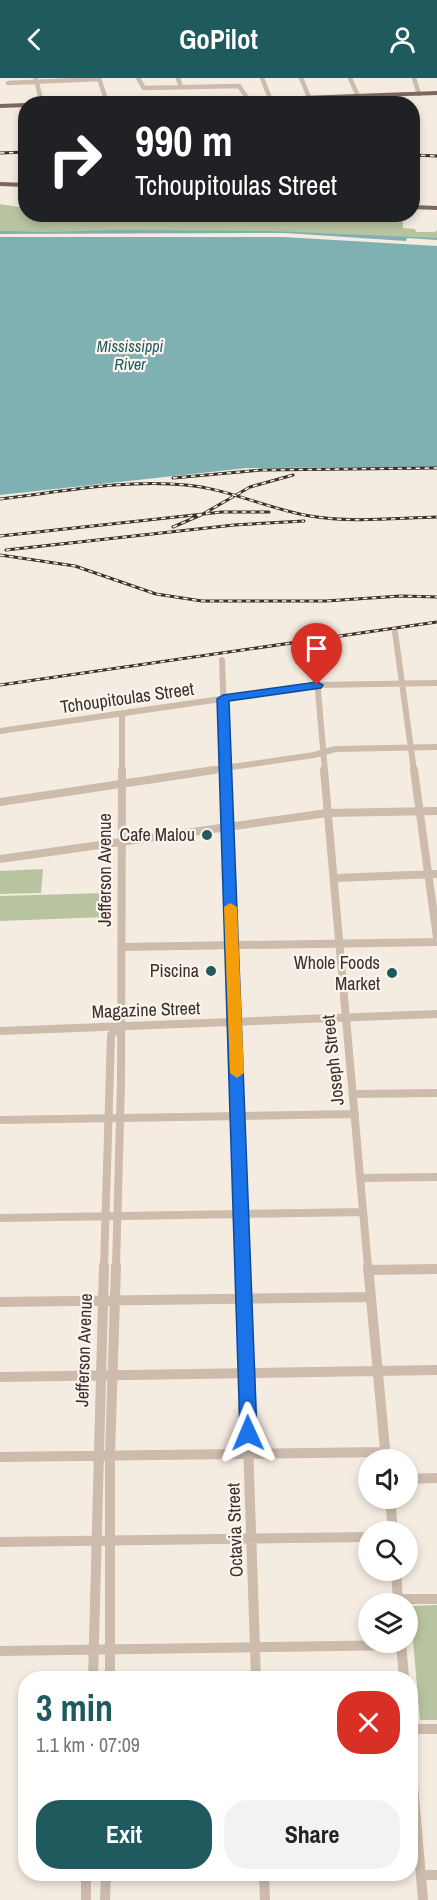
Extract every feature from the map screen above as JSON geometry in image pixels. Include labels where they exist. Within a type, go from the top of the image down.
[{"type":"main road","points":[[358,96],[437,93]]},
{"type":"main road","points":[[0,106],[18,105]]},
{"type":"main road","points":[[0,184],[18,185]]},
{"type":"main road","points":[[420,207],[437,208]]},
{"type":"street","points":[[8,83],[99,78],[105,96]]},
{"type":"street","points":[[138,78],[144,88],[234,86],[242,87],[246,96]]},
{"type":"street","points":[[178,78],[181,87]]},
{"type":"street","points":[[231,78],[234,86]]},
{"type":"street","points":[[262,78],[269,96]]},
{"type":"street","points":[[301,78],[309,96]]},
{"type":"street","points":[[350,78],[358,96]]},
{"type":"street","points":[[414,78],[419,94]]},
{"type":"street","points":[[36,80],[40,96]]},
{"type":"street","points":[[162,88],[163,96]]},
{"type":"street","points":[[121,946],[437,940],[394,632]]},
{"type":"street","name":"Joseph Street","points":[[315,657],[345,1016],[385,1449]]},
{"type":"street","name":"Octavia Street","points":[[222,660],[256,1671]]},
{"type":"street","name":"Tchoupitoulas Street","points":[[0,731],[317,685],[437,683]]},
{"type":"street","name":"Jefferson Avenue","points":[[110,1671],[110,1455],[119,1217],[122,714]]},
{"type":"street","points":[[0,802],[322,753],[335,749],[437,747]]},
{"type":"street","points":[[0,859],[327,813],[437,811]]},
{"type":"street","points":[[334,878],[437,874]]},
{"type":"street","name":"Magazine Street","points":[[0,1031],[437,1014]]},
{"type":"street","name":"Jefferson Avenue","points":[[93,1671],[111,1035],[120,1026]]},
{"type":"street","points":[[353,1094],[437,1093]]},
{"type":"street","points":[[0,1120],[355,1114]]},
{"type":"street","points":[[360,1178],[437,1177]]},
{"type":"street","points":[[0,1218],[363,1212]]},
{"type":"street","points":[[369,1270],[437,1269]]},
{"type":"street","points":[[0,1302],[371,1298]]},
{"type":"street","points":[[0,1377],[437,1370]]},
{"type":"street","points":[[0,1458],[249,1453],[358,1455]]},
{"type":"street","points":[[418,1479],[437,1478]]},
{"type":"street","points":[[0,1542],[358,1538]]},
{"type":"street","points":[[418,1600],[437,1599]]},
{"type":"street","points":[[0,1651],[358,1645]]},
{"type":"street","points":[[402,1653],[403,1671]]},
{"type":"street","points":[[418,1729],[437,1729]]},
{"type":"street","points":[[418,1858],[423,1900]]},
{"type":"street","points":[[421,1875],[437,1875]]},
{"type":"street","points":[[86,1881],[86,1900]]},
{"type":"street","points":[[105,1900],[106,1881]]},
{"type":"street","points":[[264,1881],[265,1900]]},
{"type":"green space","points":[[0,204],[18,207],[18,222],[403,222],[403,228],[415,229],[416,232],[435,232],[437,230],[437,239],[0,232]]},
{"type":"green space","points":[[43,869],[41,893],[0,894],[0,871]]},
{"type":"green space","points":[[107,893],[106,917],[0,921],[0,896]]},
{"type":"green space","points":[[437,1605],[437,1720],[420,1720],[418,1671],[416,1671],[414,1653],[418,1653],[418,1606]]},
{"type":"water","name":"Mississippi River","points":[[0,231],[270,231],[437,238],[437,467],[247,468],[0,495]]},
{"type":"pier","points":[[285,233],[406,241],[407,238],[437,240],[437,246],[283,237],[0,237],[0,234]]},
{"type":"railway","points":[[0,153],[18,152]]},
{"type":"railway","points":[[420,155],[437,156]]},
{"type":"railway","points":[[173,478],[261,470],[437,468]]},
{"type":"railway","points":[[235,496],[250,487],[293,475]]},
{"type":"railway","points":[[0,499],[93,487],[139,484],[186,485],[235,496]]},
{"type":"railway","points":[[203,514],[235,496]]},
{"type":"railway","points":[[235,496],[294,513],[326,518],[373,520],[437,517]]},
{"type":"railway","points":[[203,514],[269,512]]},
{"type":"railway","points":[[0,536],[203,514]]},
{"type":"railway","points":[[173,527],[203,514]]},
{"type":"railway","points":[[6,550],[234,525],[304,521]]},
{"type":"railway","points":[[0,555],[75,566],[156,594],[202,601],[326,601],[401,596],[437,597]]},
{"type":"railway","points":[[0,685],[437,622]]},
{"type":"slow traffic","points":[[230,907],[237,1073]]},
{"type":"place","name":"Cafe Malou","points":[[207,835]]},
{"type":"place","name":"Piscina","points":[[211,971]]},
{"type":"place","name":"Whole Foods Market","points":[[392,973]]},
{"type":"route","points":[[248,1433],[223,699],[317,685]]}]
